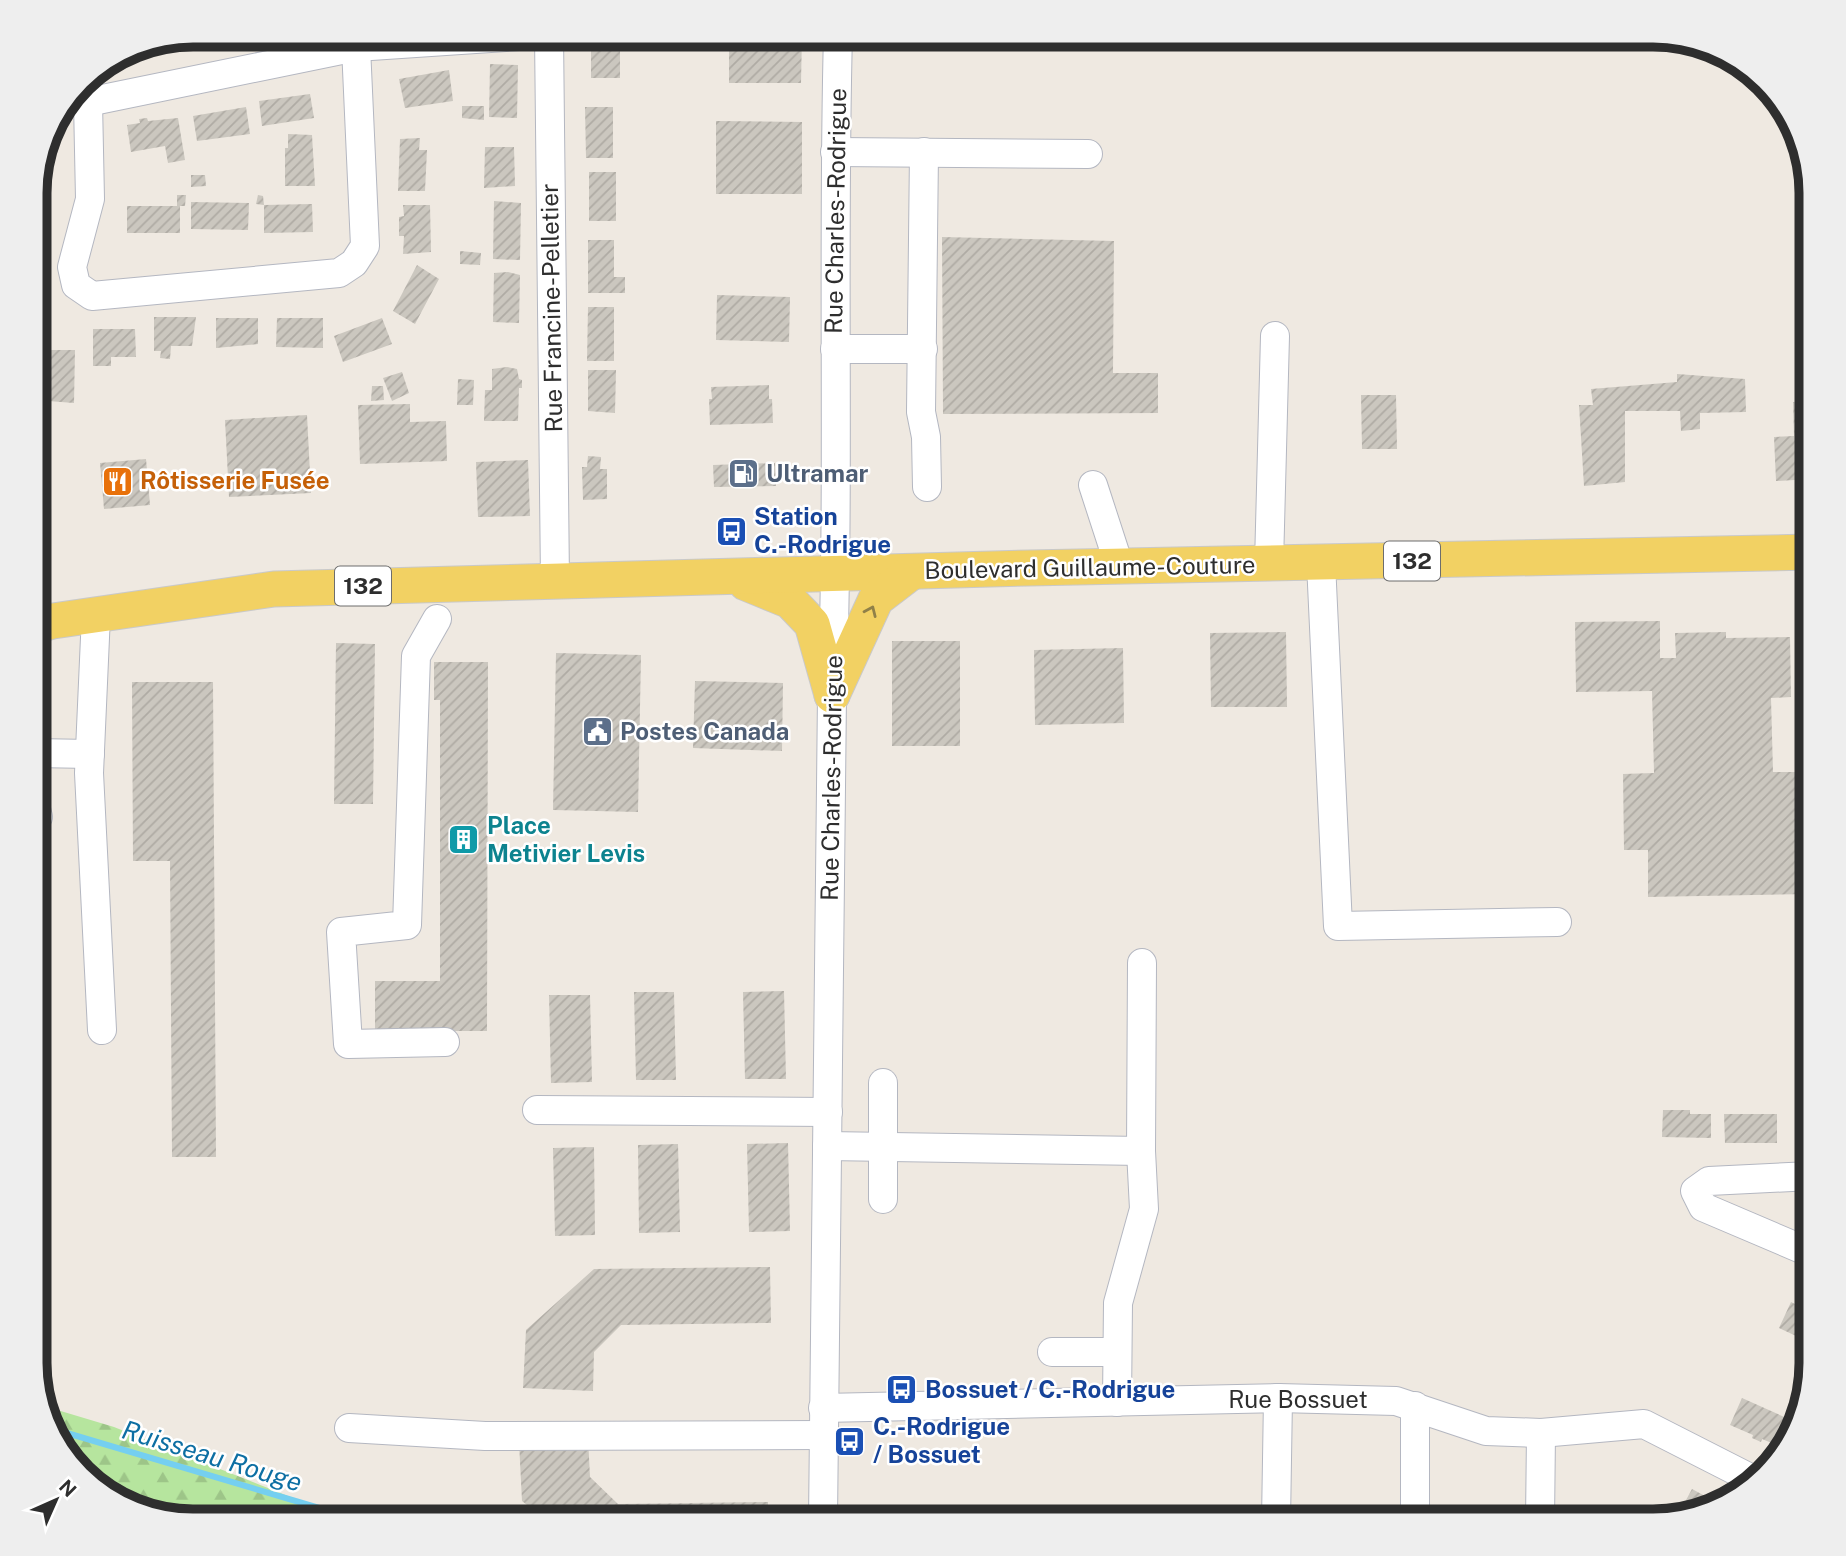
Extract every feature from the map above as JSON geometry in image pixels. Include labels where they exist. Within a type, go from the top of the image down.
[{"type":"main road","name":"Boulevard Guillaume-Couture","points":[[48,624],[274,589],[1029,568],[1799,552]]},
{"type":"main road","points":[[832,695],[876,599],[910,573]]},
{"type":"main road","points":[[731,577],[790,601],[812,624],[832,695]]},
{"type":"street","points":[[89,91],[351,48]]},
{"type":"street","points":[[85,96],[90,199],[72,267],[76,285],[92,296],[339,273],[354,263],[365,246],[356,48]]},
{"type":"street","name":"Rue Francine-Pelletier","points":[[549,48],[555,581]]},
{"type":"street","name":"Rue Charles-Rodrigue","points":[[823,1509],[832,695],[836,575],[835,152],[838,48]]},
{"type":"street","points":[[835,152],[1088,154]]},
{"type":"street","points":[[924,152],[921,412],[926,437],[928,487]]},
{"type":"street","points":[[1269,564],[1275,336]]},
{"type":"street","points":[[835,349],[923,349]]},
{"type":"street","points":[[1093,485],[1120,568]]},
{"type":"street","points":[[1321,563],[1338,926],[1557,922]]},
{"type":"street","points":[[96,615],[89,773],[102,1030]]},
{"type":"street","points":[[437,619],[416,656],[407,925],[341,932],[348,1044],[445,1042]]},
{"type":"street","points":[[48,753],[90,754]]},
{"type":"street","points":[[1117,1402],[1118,1303],[1144,1209],[1141,1151],[1142,962]]},
{"type":"street","points":[[883,1083],[883,1199]]},
{"type":"street","points":[[537,1110],[828,1112]]},
{"type":"street","points":[[827,1146],[1141,1151]]},
{"type":"street","points":[[1799,1177],[1709,1181],[1695,1191],[1703,1208],[1799,1248]]},
{"type":"street","points":[[1052,1352],[1117,1352]]},
{"type":"street","points":[[1276,1509],[1278,1398]]},
{"type":"street","name":"Rue Bossuet","points":[[349,1428],[485,1436],[823,1421],[1117,1402],[1278,1398],[1396,1401],[1486,1431],[1541,1433],[1644,1424],[1745,1476]]},
{"type":"street","points":[[1415,1406],[1415,1509]]},
{"type":"street","points":[[1540,1509],[1541,1433]]},
{"type":"green space","points":[[55,1409],[114,1427],[308,1504],[283,1509],[193,1509],[165,1506],[137,1498],[104,1479],[77,1452]]},
{"type":"building","points":[[591,48],[620,48],[620,78],[591,78]]},
{"type":"building","points":[[802,48],[801,83],[729,83],[729,49],[705,49]]},
{"type":"building","points":[[490,64],[518,65],[517,118],[489,117]]},
{"type":"building","points":[[449,70],[453,101],[405,108],[399,79]]},
{"type":"building","points":[[310,94],[314,118],[262,126],[259,101]]},
{"type":"building","points":[[462,106],[484,106],[484,120],[462,118]]},
{"type":"building","points":[[246,107],[250,134],[197,141],[193,116]]},
{"type":"building","points":[[585,107],[613,107],[613,158],[586,158]]},
{"type":"building","points":[[147,118],[148,121],[178,118],[185,160],[168,163],[165,146],[131,152],[127,125],[140,123],[139,119]]},
{"type":"building","points":[[716,121],[802,122],[802,194],[716,194]]},
{"type":"building","points":[[288,134],[312,135],[315,186],[285,186],[285,148],[288,148]]},
{"type":"building","points":[[420,138],[419,150],[427,150],[425,191],[398,191],[400,139]]},
{"type":"building","points":[[485,147],[514,147],[515,186],[484,188]]},
{"type":"building","points":[[589,172],[616,172],[616,221],[589,221]]},
{"type":"building","points":[[191,175],[205,175],[206,186],[191,187]]},
{"type":"building","points":[[177,195],[186,195],[185,206],[180,206],[180,233],[127,233],[127,206],[177,206]]},
{"type":"building","points":[[258,195],[263,196],[264,205],[256,204]]},
{"type":"building","points":[[494,201],[521,203],[520,260],[493,259]]},
{"type":"building","points":[[191,202],[249,203],[248,230],[191,229]]},
{"type":"building","points":[[312,204],[313,232],[264,233],[264,205]]},
{"type":"building","points":[[403,205],[430,205],[431,252],[403,254],[404,236],[399,236],[399,217],[404,216]]},
{"type":"building","points":[[942,237],[1114,241],[1113,373],[1158,373],[1158,413],[943,414]]},
{"type":"building","points":[[588,240],[614,240],[614,277],[625,277],[625,293],[588,293]]},
{"type":"building","points":[[460,251],[481,253],[480,265],[460,264]]},
{"type":"building","points":[[417,265],[439,279],[415,324],[393,311]]},
{"type":"building","points":[[494,273],[520,275],[519,323],[493,322]]},
{"type":"building","points":[[717,295],[790,297],[789,342],[716,340]]},
{"type":"building","points":[[588,307],[614,307],[614,361],[587,361]]},
{"type":"building","points":[[154,317],[196,317],[192,346],[171,346],[170,359],[160,358],[161,351],[154,351]]},
{"type":"building","points":[[216,318],[258,318],[258,344],[216,348]]},
{"type":"building","points":[[277,318],[323,318],[323,348],[276,347]]},
{"type":"building","points":[[382,318],[392,344],[343,362],[334,336]]},
{"type":"building","points":[[93,329],[135,329],[136,357],[111,357],[111,366],[93,366]]},
{"type":"building","points":[[48,350],[75,350],[74,403],[48,401]]},
{"type":"building","points":[[492,369],[517,369],[519,379],[522,380],[522,388],[519,388],[518,421],[484,421],[485,390],[492,390]]},
{"type":"building","points":[[588,370],[616,370],[615,413],[588,411]]},
{"type":"building","points":[[402,372],[409,393],[392,401],[383,378]]},
{"type":"building","points":[[1677,374],[1745,379],[1746,412],[1700,413],[1700,429],[1681,431],[1680,411],[1625,411],[1625,482],[1584,486],[1579,405],[1593,405],[1591,389],[1677,382]]},
{"type":"building","points":[[458,379],[474,380],[473,405],[457,405]]},
{"type":"building","points":[[769,385],[773,423],[710,425],[711,387]]},
{"type":"building","points":[[372,386],[383,386],[384,400],[371,401]]},
{"type":"building","points":[[1361,395],[1396,395],[1397,449],[1362,449]]},
{"type":"building","points":[[1793,402],[1799,402],[1799,480],[1776,481],[1774,437],[1794,436]]},
{"type":"building","points":[[410,404],[410,422],[446,421],[447,461],[360,464],[358,405]]},
{"type":"building","points":[[307,415],[311,493],[229,497],[225,420]]},
{"type":"building","points":[[588,456],[601,457],[600,469],[607,469],[607,499],[583,500],[582,467],[587,467]]},
{"type":"building","points":[[146,459],[150,505],[104,509],[100,463]]},
{"type":"building","points":[[528,460],[530,516],[478,517],[476,462]]},
{"type":"building","points":[[775,463],[776,486],[714,487],[713,465]]},
{"type":"building","points":[[1660,621],[1660,658],[1676,658],[1675,633],[1726,632],[1726,638],[1790,637],[1791,697],[1771,698],[1773,772],[1799,772],[1799,894],[1648,897],[1648,850],[1624,850],[1623,774],[1654,773],[1652,691],[1576,692],[1575,622]]},
{"type":"building","points":[[1286,632],[1287,707],[1211,707],[1210,633]]},
{"type":"building","points":[[892,641],[960,641],[960,746],[892,746]]},
{"type":"building","points":[[336,643],[375,644],[373,804],[334,804]]},
{"type":"building","points":[[1123,648],[1124,723],[1035,725],[1034,650]]},
{"type":"building","name":"Postes Canada","points":[[556,653],[641,655],[638,812],[553,810]]},
{"type":"building","name":"Place Metivier Levis","points":[[434,662],[488,662],[487,1031],[375,1031],[375,981],[440,981],[440,700],[434,700]]},
{"type":"building","points":[[695,681],[783,683],[782,751],[693,748]]},
{"type":"building","points":[[132,682],[213,682],[216,1157],[172,1157],[170,861],[133,861]]},
{"type":"building","points":[[784,991],[786,1079],[745,1079],[743,992]]},
{"type":"building","points":[[634,992],[674,992],[676,1080],[636,1080]]},
{"type":"building","points":[[549,995],[590,995],[592,1082],[551,1083]]},
{"type":"building","points":[[1663,1110],[1690,1110],[1690,1114],[1711,1114],[1711,1138],[1662,1137]]},
{"type":"building","points":[[1724,1114],[1777,1114],[1777,1143],[1725,1143]]},
{"type":"building","points":[[788,1143],[790,1231],[749,1232],[747,1144]]},
{"type":"building","points":[[678,1144],[680,1232],[639,1233],[638,1145]]},
{"type":"building","points":[[594,1147],[595,1235],[555,1236],[553,1148]]},
{"type":"building","points":[[770,1267],[771,1323],[621,1325],[594,1352],[593,1391],[523,1388],[526,1330],[594,1269]]},
{"type":"building","points":[[1791,1302],[1799,1306],[1799,1337],[1779,1328]]},
{"type":"building","points":[[1742,1398],[1788,1419],[1774,1444],[1762,1439],[1761,1442],[1752,1438],[1753,1435],[1730,1425]]},
{"type":"building","points":[[588,1437],[590,1477],[618,1504],[768,1502],[768,1509],[532,1509],[522,1501],[519,1442]]},
{"type":"building","points":[[1692,1489],[1708,1498],[1700,1501],[1683,1505]]},
{"type":"waterway","name":"Ruisseau Rouge","points":[[65,1432],[323,1509]]},
{"type":"place","name":"Ultramar","points":[[743,474]]},
{"type":"place","name":"Rôtisserie Fusée","points":[[117,481]]},
{"type":"place","name":"Station C.-Rodrigue","points":[[731,531]]},
{"type":"place","name":"Postes Canada","points":[[597,732]]},
{"type":"place","name":"Place Metivier Levis","points":[[464,840]]},
{"type":"place","name":"Bossuet / C.-Rodrigue","points":[[902,1390]]},
{"type":"place","name":"C.-Rodrigue / Bossuet","points":[[850,1441]]}]
